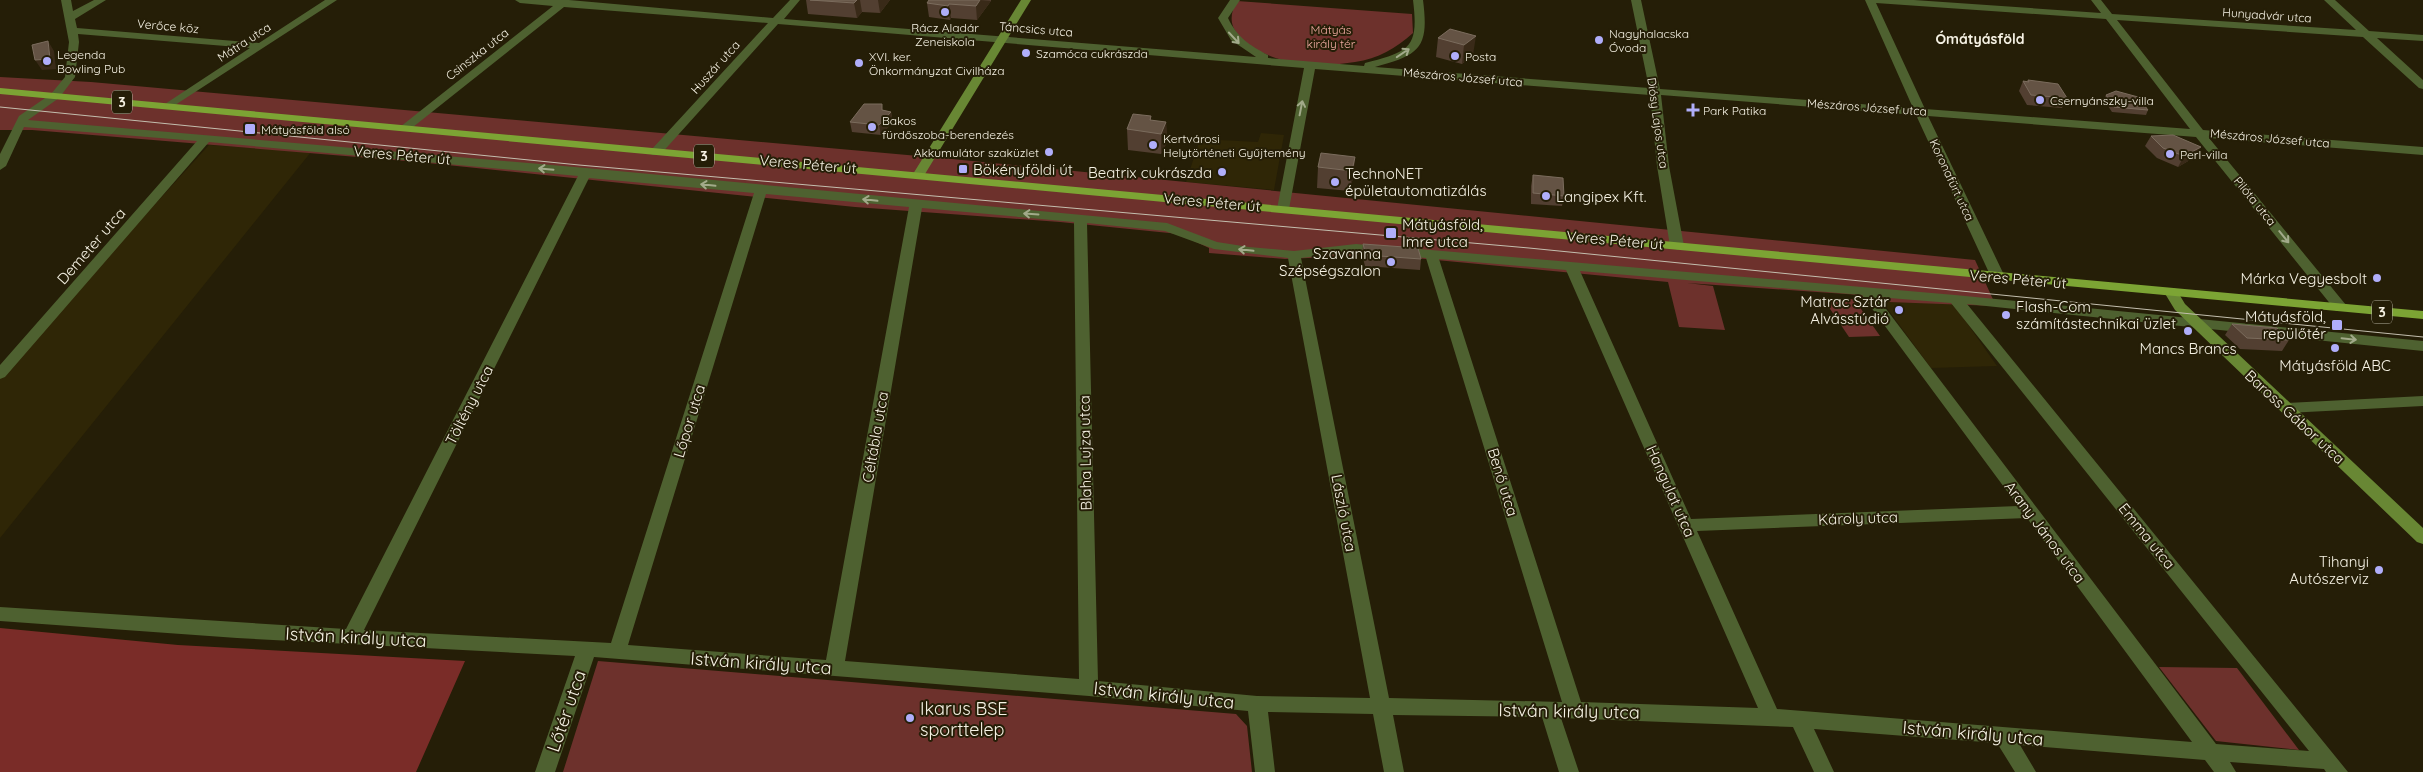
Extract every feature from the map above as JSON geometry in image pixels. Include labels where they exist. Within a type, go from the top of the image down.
[{"type":"main road","name":"Veres Péter út","points":[[0,90],[2423,315]]},
{"type":"street","points":[[0,166],[20,124],[28,113],[55,96],[70,77],[73,31],[66,0]]},
{"type":"street","points":[[70,17],[101,0]]},
{"type":"street","name":"Mátra utca","points":[[169,106],[332,0]]},
{"type":"street","name":"Táncsics utca","points":[[520,0],[564,2],[1310,65]]},
{"type":"street","name":"Huszár utca","points":[[656,152],[795,0]]},
{"type":"street","points":[[919,174],[1000,39],[1026,0]]},
{"type":"street","points":[[1235,0],[1223,18],[1230,35],[1242,46],[1272,61]]},
{"type":"street","points":[[1358,68],[1396,58],[1414,46],[1421,30],[1418,0]]},
{"type":"street","name":"Diósy Lajos utca","points":[[1636,0],[1655,92],[1664,166],[1677,246]]},
{"type":"street","name":"Hunyadvár utca","points":[[1870,0],[2108,18],[2423,38]]},
{"type":"street","name":"Koronafürt utca","points":[[1870,0],[1919,111],[1998,277]]},
{"type":"street","name":"Pilóta utca","points":[[2096,0],[2108,18],[2198,132],[2341,308]]},
{"type":"street","points":[[2330,0],[2423,86]]},
{"type":"street","name":"Csinszka utca","points":[[404,129],[564,2]]},
{"type":"street","name":"Verőce köz","points":[[73,31],[260,46]]},
{"type":"street","points":[[1283,208],[1310,65]]},
{"type":"street","name":"Mészáros József utca","points":[[1310,65],[2198,132],[2423,151]]},
{"type":"street","name":"Veres Péter út","points":[[20,124],[36,123],[586,172],[916,205],[1168,227],[1214,245],[1294,255],[1356,248],[1431,254],[1955,299],[2423,346]]},
{"type":"street","name":"Demeter utca","points":[[0,374],[206,138]]},
{"type":"street","name":"Töltény utca","points":[[351,637],[586,172]]},
{"type":"street","name":"Lőpor utca","points":[[617,652],[761,190]]},
{"type":"street","name":"Céltábla utca","points":[[834,668],[916,205]]},
{"type":"street","name":"Blaha Lujza utca","points":[[1080,218],[1089,688]]},
{"type":"street","name":"Benő utca","points":[[1431,254],[1574,710]]},
{"type":"street","name":"László utca","points":[[1294,255],[1394,772]]},
{"type":"street","name":"Hangulat utca","points":[[1571,266],[1771,717]]},
{"type":"street","name":"Arany János utca","points":[[1866,291],[2226,772]]},
{"type":"street","name":"Baross Gábor utca","points":[[2171,292],[2180,307],[2421,533]]},
{"type":"street","name":"Emma utca","points":[[1955,299],[2334,767]]},
{"type":"street","points":[[2286,408],[2423,401]]},
{"type":"street","name":"Károly utca","points":[[1686,525],[2031,512]]},
{"type":"street","name":"István király utca","points":[[0,614],[617,652],[1089,688],[1257,704],[1574,710],[1771,717],[2211,753],[2334,767]]},
{"type":"street","name":"Lőtér utca","points":[[545,772],[587,650]]},
{"type":"street","points":[[1257,704],[1265,772]]},
{"type":"street","points":[[1549,710],[1570,772]]},
{"type":"street","points":[[1800,720],[1824,772]]},
{"type":"street","points":[[2003,736],[2026,772]]},
{"type":"shaded area","points":[[1261,133],[1284,135],[1274,190],[1186,182],[1200,139],[1258,142]]},
{"type":"shaded area","points":[[209,145],[311,152],[0,538],[0,374]]},
{"type":"shaded area","points":[[1888,302],[1953,303],[1997,366],[1931,368],[1884,304]]},
{"type":"shaded area","points":[[0,628],[178,645],[465,661],[416,772],[0,772]]},
{"type":"green space","name":"Mátyás király tér","points":[[1237,1],[1412,14],[1413,33],[1386,52],[1363,61],[1325,65],[1293,62],[1263,53],[1250,46],[1239,36],[1232,23],[1233,10]]},
{"type":"green space","points":[[0,77],[91,82],[952,159],[1975,260],[1996,306],[1888,302],[1867,304],[1860,295],[1687,283],[1713,286],[1725,330],[1679,327],[1668,282],[1362,253],[1355,256],[1285,259],[1209,253],[1209,248],[1179,234],[1060,222],[855,207],[418,162],[32,130],[0,130]]},
{"type":"green space","points":[[1854,299],[1880,336],[1849,337],[1824,300]]},
{"type":"green space","name":"Ikarus BSE sporttelep","points":[[598,661],[1236,714],[1247,726],[1252,772],[563,772]]},
{"type":"green space","points":[[2159,667],[2237,668],[2299,750],[2216,741]]},
{"type":"building","points":[[810,0],[857,0],[854,3]]},
{"type":"building","points":[[929,0],[980,0],[976,6],[949,4],[948,6],[927,3]]},
{"type":"building","points":[[1450,29],[1476,36],[1464,45],[1438,38]]},
{"type":"building","points":[[48,41],[50,59],[35,60],[32,45]]},
{"type":"building","points":[[2028,80],[2058,84],[2067,98],[2031,95],[2023,81],[2029,82]]},
{"type":"building","points":[[2116,91],[2138,97],[2148,110],[2114,107],[2106,95]]},
{"type":"building","points":[[864,104],[882,104],[882,110],[891,112],[879,125],[850,122]]},
{"type":"building","points":[[1133,114],[1151,116],[1150,120],[1166,122],[1161,134],[1127,129]]},
{"type":"building","points":[[2173,135],[2201,147],[2184,156],[2163,148],[2151,136]]},
{"type":"building","points":[[1321,153],[1355,157],[1352,171],[1318,167]]},
{"type":"building","points":[[1533,175],[1563,178],[1564,196],[1533,193]]},
{"type":"building","points":[[1363,244],[1418,248],[1421,259],[1366,255]]},
{"type":"building","points":[[2232,324],[2277,328],[2289,340],[2247,338]]},
{"type":"tram line","points":[[0,107],[579,165],[1529,248],[2423,337]]},
{"type":"place","name":"Rácz Aladár Zeneiskola","points":[[945,12]]},
{"type":"place","name":"Nagyhalacska Óvoda","points":[[1599,40]]},
{"type":"place","name":"Szamóca cukrászda","points":[[1026,53]]},
{"type":"place","name":"Posta","points":[[1455,56]]},
{"type":"place","name":"Legenda Bowling Pub","points":[[47,61]]},
{"type":"place","name":"XVI. ker. Önkormányzat Civilháza","points":[[859,63]]},
{"type":"place","name":"Csernyánszky-villa","points":[[2040,100]]},
{"type":"place","name":"Park Patika","points":[[1693,110]]},
{"type":"place","name":"Bakos fürdőszoba-berendezés","points":[[872,127]]},
{"type":"place","name":"Mátyásföld alsó","points":[[250,129]]},
{"type":"place","name":"Kertvárosi Helytörténeti Gyűjtemény","points":[[1153,145]]},
{"type":"place","name":"Akkumulátor szaküzlet","points":[[1049,152]]},
{"type":"place","name":"Perl-villa","points":[[2170,154]]},
{"type":"place","name":"Bökényföldi út","points":[[963,169]]},
{"type":"place","name":"Beatrix cukrászda","points":[[1222,172]]},
{"type":"place","name":"TechnoNET épületautomatizálás","points":[[1335,182]]},
{"type":"place","name":"Langipex Kft.","points":[[1546,196]]},
{"type":"place","name":"Mátyásföld, Imre utca","points":[[1391,233]]},
{"type":"place","name":"Szavanna Szépségszalon","points":[[1391,262]]},
{"type":"place","name":"Márka Vegyesbolt","points":[[2377,278]]},
{"type":"place","name":"Matrac Sztár Alvásstúdió","points":[[1899,310]]},
{"type":"place","name":"Flash-Com számítástechnikai üzlet","points":[[2006,315]]},
{"type":"place","name":"Mátyásföld, repülőtér","points":[[2337,325]]},
{"type":"place","name":"Mancs Brancs","points":[[2188,331]]},
{"type":"place","name":"Mátyásföld ABC","points":[[2335,348]]},
{"type":"place","name":"Tihanyi Autószerviz","points":[[2379,570]]},
{"type":"place","name":"Ikarus BSE sporttelep","points":[[910,718]]},
{"type":"district","name":"Ómátyásföld","points":[[1980,39]]}]
